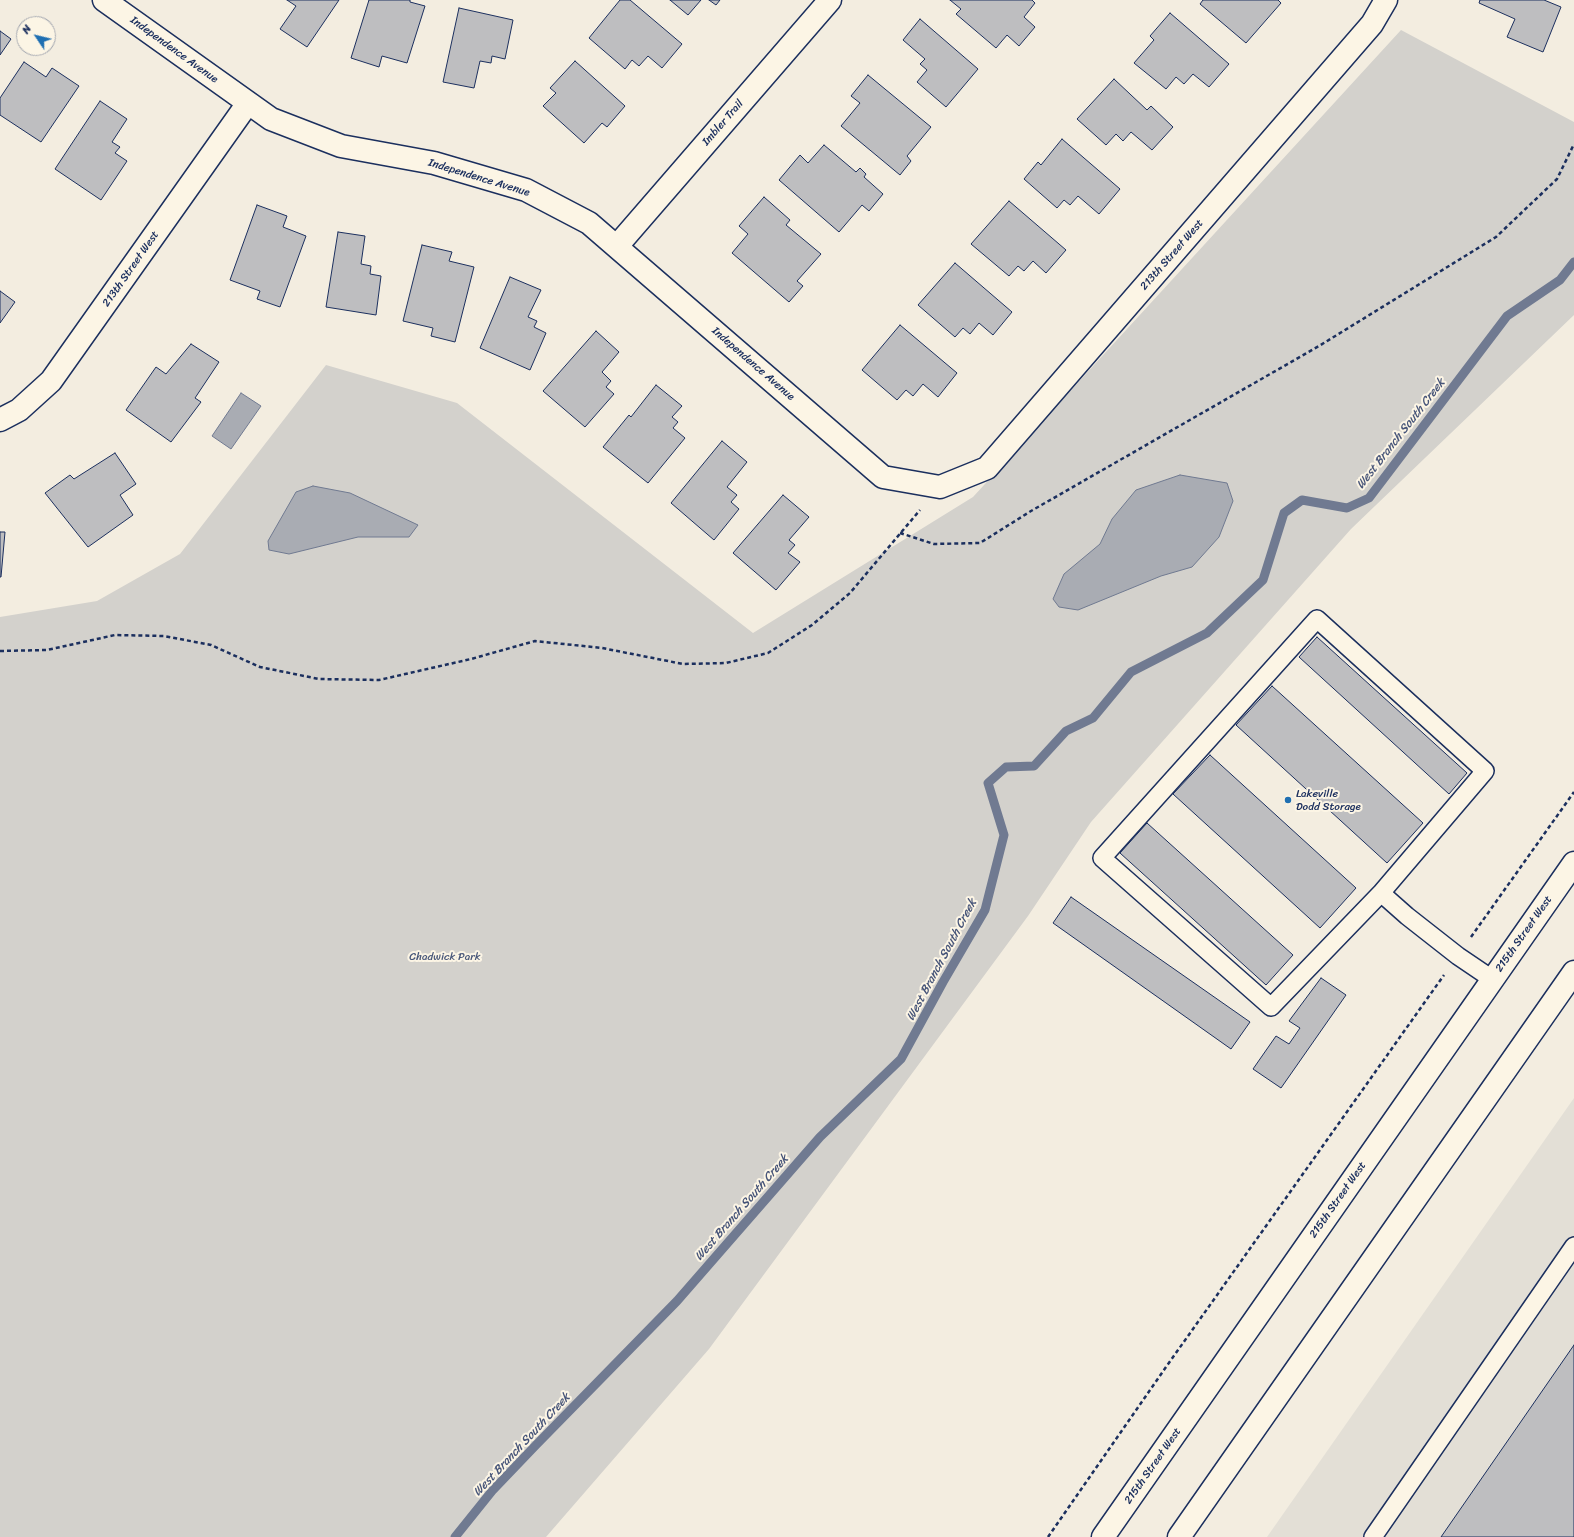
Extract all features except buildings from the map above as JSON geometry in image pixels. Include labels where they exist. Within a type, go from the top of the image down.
[{"type":"street","name":"Independence Avenue","points":[[104,0],[271,119],[341,146],[434,163],[526,190],[589,223],[883,477],[940,487]]},
{"type":"street","name":"Imbler Trail","points":[[617,246],[830,0]]},
{"type":"street","name":"213th Street West","points":[[940,487],[987,468],[1372,24],[1386,0]]},
{"type":"street","name":"213th Street West","points":[[0,420],[19,410],[51,382],[248,103]]},
{"type":"street","name":"215th Street West","points":[[1103,1537],[1574,863]]},
{"type":"street","points":[[1179,1537],[1574,972]]},
{"type":"lane","points":[[1317,619],[1485,771],[1381,894],[1271,1007],[1102,858],[1317,619]]},
{"type":"lane","points":[[1381,894],[1458,956],[1492,979]]},
{"type":"lane","points":[[1373,1537],[1574,1246]]},
{"type":"path","points":[[900,533],[934,544],[980,543],[1031,511],[1319,346],[1496,238],[1557,179],[1574,144]]},
{"type":"path","points":[[0,651],[47,650],[115,635],[164,636],[211,645],[260,667],[318,679],[379,680],[470,659],[535,641],[602,648],[683,664],[726,663],[768,653],[812,625],[850,593],[940,487]]},
{"type":"path","points":[[1048,1537],[1574,792]]},
{"type":"shaded area","points":[[241,393],[261,406],[231,449],[212,436]]},
{"type":"shaded area","points":[[1180,475],[1227,483],[1233,501],[1219,537],[1192,567],[1161,576],[1078,610],[1059,607],[1053,599],[1064,574],[1100,544],[1112,519],[1136,490]]},
{"type":"shaded area","points":[[313,486],[350,493],[418,525],[409,537],[358,537],[289,554],[269,550],[268,541],[296,492]]},
{"type":"shaded area","points":[[1574,1098],[1574,1537],[1267,1537]]},
{"type":"green space","name":"Chadwick Park","points":[[1401,30],[1574,122],[1574,315],[1351,529],[1091,822],[1028,916],[709,1349],[546,1537],[0,1537],[0,617],[97,601],[180,554],[326,365],[457,403],[753,633],[973,497]]},
{"type":"waterway","name":"West Branch South Creek","points":[[455,1537],[492,1491],[677,1301],[820,1137],[901,1059],[943,982],[985,910],[1004,835],[988,783],[1006,767],[1034,766],[1066,731],[1093,718],[1131,672],[1207,633],[1263,580],[1284,513],[1302,500],[1347,508],[1369,498],[1507,316],[1560,280],[1574,262]]},
{"type":"place","name":"Lakeville Dodd Storage","points":[[1288,800]]}]
